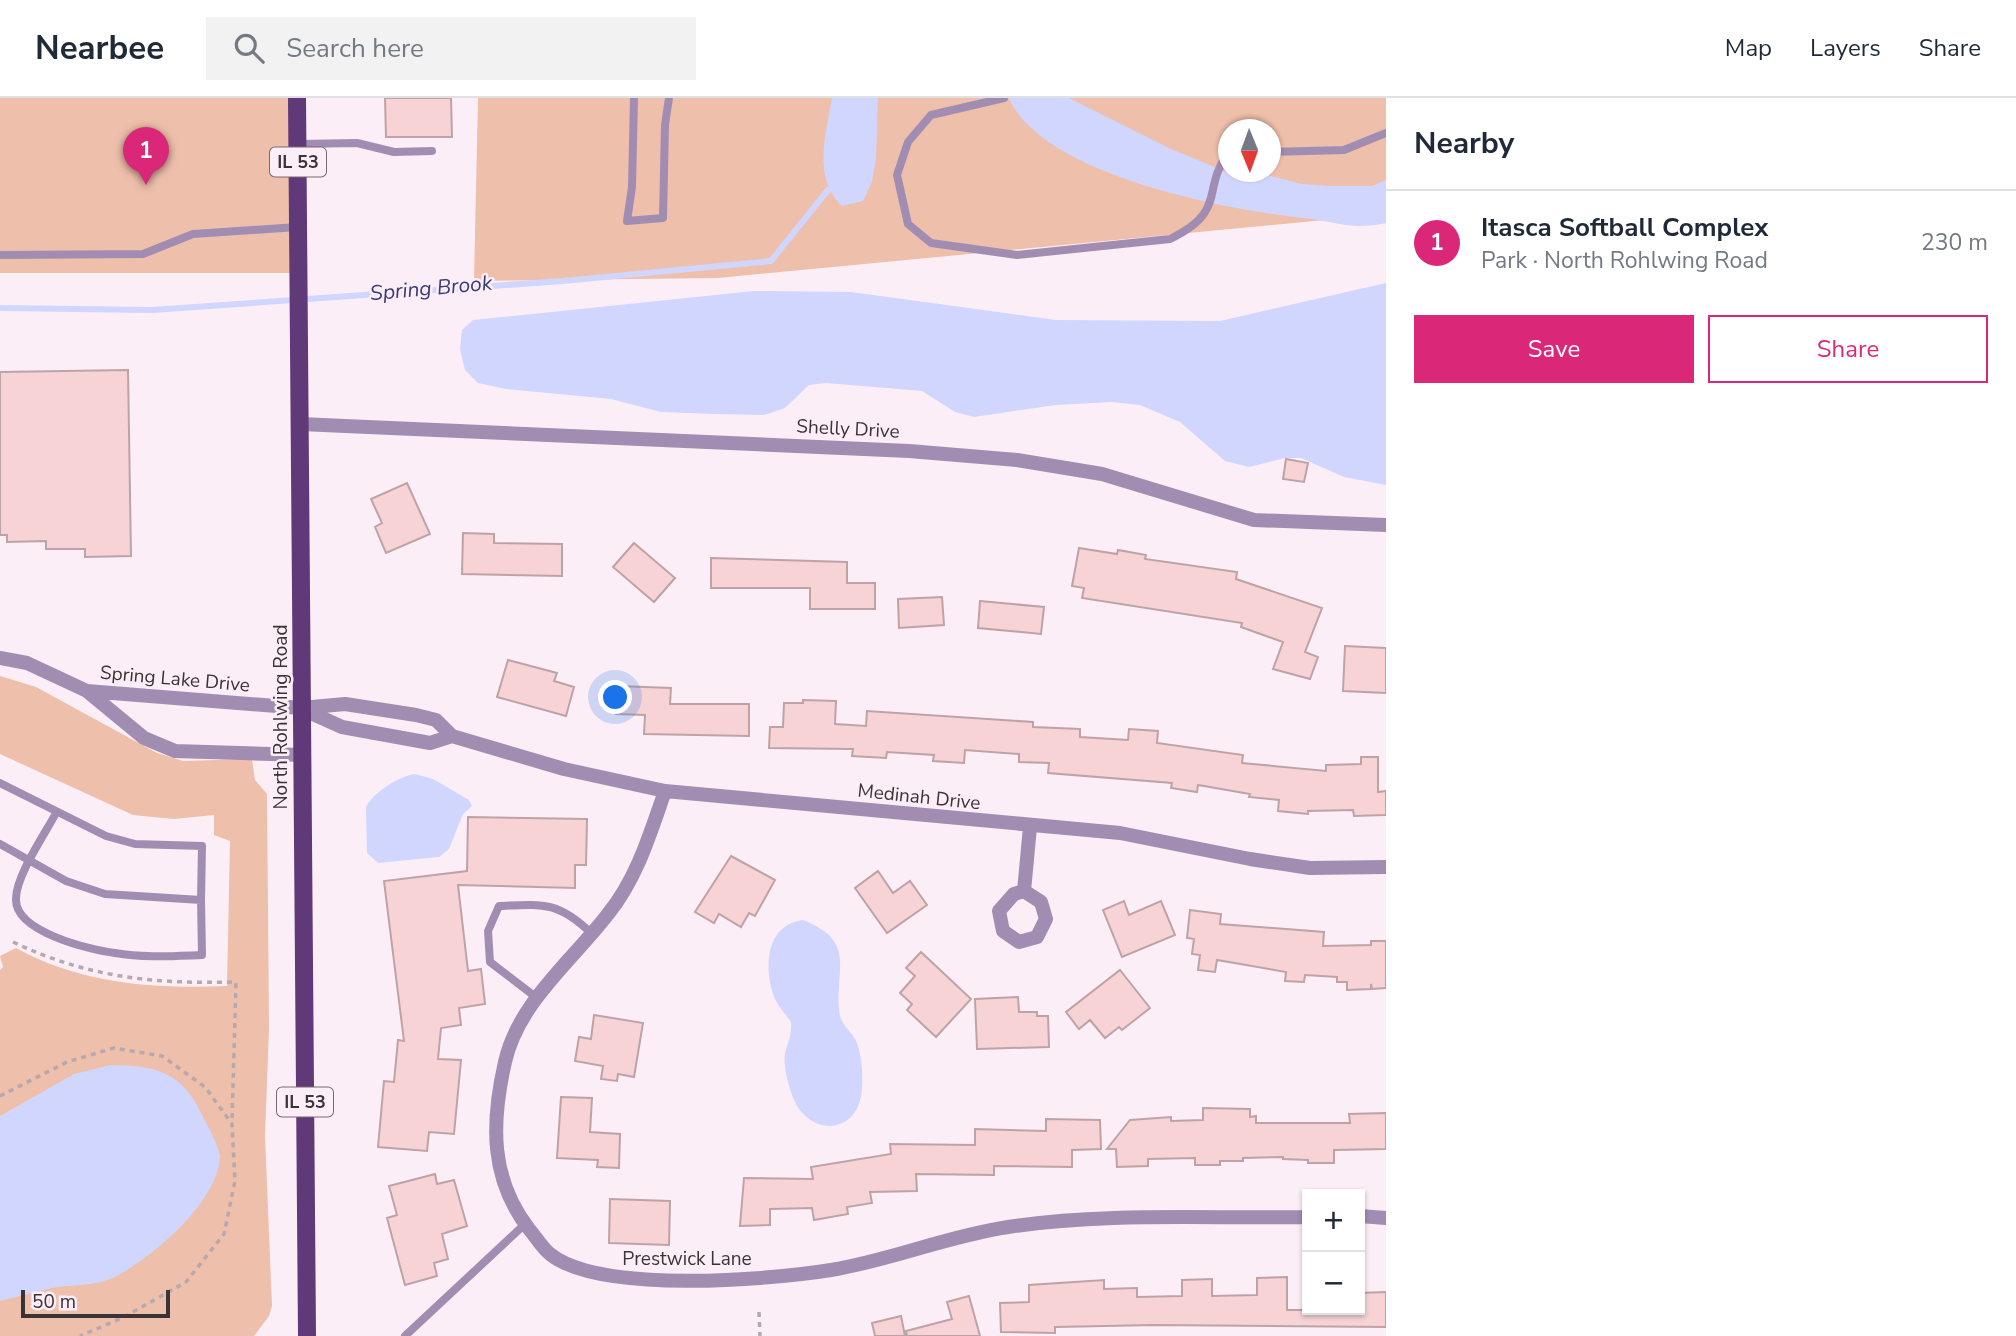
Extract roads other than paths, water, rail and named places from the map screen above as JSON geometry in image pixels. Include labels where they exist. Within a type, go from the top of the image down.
[{"type":"main road","name":"North Rohlwing Road","points":[[298,98],[307,1336]]},
{"type":"street","name":"Shelly Drive","points":[[300,424],[909,451],[1017,460],[1102,474],[1254,520],[1386,525]]},
{"type":"street","name":"Spring Lake Drive","points":[[0,658],[27,663],[87,691],[144,738],[175,751],[302,755]]},
{"type":"street","name":"Spring Lake Drive","points":[[87,691],[301,708]]},
{"type":"street","name":"Medinah Drive","points":[[301,708],[345,704],[436,720],[452,736],[564,769],[665,791],[1030,827],[1120,833],[1250,859],[1310,867],[1386,867]]},
{"type":"street","name":"Medinah Drive","points":[[301,708],[342,727],[430,743],[452,736]]},
{"type":"street","name":"Prestwick Lane","points":[[665,791],[643,854],[625,890],[537,998],[513,1036],[505,1061],[496,1139],[501,1179],[510,1202],[550,1255],[612,1277],[755,1278],[834,1269],[966,1234],[1053,1221],[1302,1217]]},
{"type":"street","points":[[1024,891],[1030,827]]},
{"type":"street","points":[[1365,1216],[1386,1218]]},
{"type":"lane","points":[[634,98],[632,187],[627,221],[663,218],[665,125],[669,98]]},
{"type":"lane","points":[[1001,100],[965,105],[931,115],[908,142],[897,175],[908,224],[931,243],[1017,255],[1170,239],[1193,228],[1210,207],[1218,180]]},
{"type":"lane","points":[[1281,152],[1344,150],[1386,133]]},
{"type":"lane","points":[[298,144],[356,143],[394,152],[432,151]]},
{"type":"lane","points":[[0,255],[143,254],[193,234],[298,226]]},
{"type":"lane","points":[[0,783],[106,836],[135,844],[202,846],[202,955],[115,953],[75,944],[38,930],[20,914],[15,902],[18,885],[57,813]]},
{"type":"lane","points":[[0,844],[66,881],[105,894],[201,900]]},
{"type":"lane","points":[[537,998],[490,962],[488,931],[499,906],[544,904],[578,920],[592,933]]},
{"type":"lane","points":[[405,1336],[526,1224]]},
{"type":"water","points":[[832,98],[878,98],[876,159],[872,182],[863,201],[842,206],[833,195],[824,169],[825,141]]},
{"type":"water","points":[[1009,98],[1069,98],[1171,149],[1218,168],[1218,182],[1281,182],[1281,179],[1302,184],[1372,186],[1386,180],[1386,223],[1352,226],[1269,213],[1139,184],[1058,148],[1028,125]]},
{"type":"water","points":[[1386,283],[1386,485],[1344,477],[1301,458],[1285,458],[1249,467],[1225,461],[1180,422],[1140,405],[1112,402],[1055,405],[974,417],[955,412],[922,391],[826,383],[809,385],[785,408],[764,415],[661,412],[611,399],[506,389],[478,383],[465,370],[460,349],[462,330],[473,320],[754,291],[851,292],[1056,320],[1220,321]]},
{"type":"water","points":[[415,774],[433,779],[469,800],[472,806],[463,814],[449,849],[439,857],[378,863],[367,853],[366,807],[388,786]]},
{"type":"water","points":[[803,920],[820,928],[831,937],[837,947],[840,957],[840,1014],[856,1041],[861,1058],[862,1089],[859,1105],[852,1116],[832,1126],[809,1119],[799,1109],[792,1095],[785,1058],[791,1022],[775,999],[769,975],[770,950],[774,939],[790,924]]},
{"type":"water","points":[[111,1065],[140,1067],[163,1073],[183,1086],[191,1096],[211,1133],[220,1157],[208,1192],[166,1241],[119,1275],[102,1282],[52,1288],[0,1301],[0,1116],[74,1074]]},
{"type":"waterway","name":"Spring Brook","points":[[0,308],[152,310],[563,281],[771,261],[828,190]]},
{"type":"place","name":"Itasca Softball Complex","points":[[146,185]]}]
